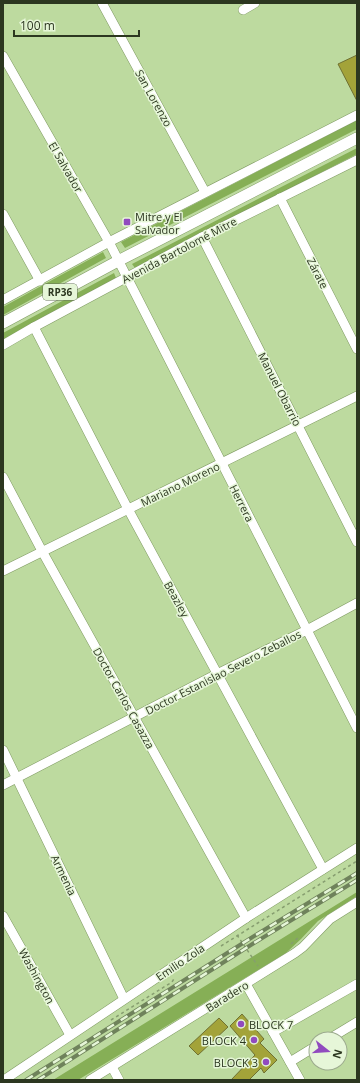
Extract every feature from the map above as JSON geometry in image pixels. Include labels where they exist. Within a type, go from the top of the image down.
[{"type":"main road","name":"Avenida Bartolomé Mitre","points":[[3,323],[118,261],[357,138]]},
{"type":"street","name":"San Lorenzo","points":[[102,3],[206,192]]},
{"type":"street","points":[[243,10],[255,3]]},
{"type":"street","name":"El Salvador","points":[[3,56],[109,242],[127,278]]},
{"type":"street","points":[[3,300],[109,242],[357,115]]},
{"type":"street","name":"Avenida Bartolomé Mitre","points":[[3,345],[202,237],[357,160]]},
{"type":"street","name":"Zárate","points":[[280,198],[357,348]]},
{"type":"street","points":[[3,214],[40,281]]},
{"type":"street","name":"Manuel Obarrio","points":[[202,237],[357,542]]},
{"type":"street","name":"Herrera","points":[[127,278],[357,728]]},
{"type":"street","name":"Beazley","points":[[34,327],[128,509],[323,869]]},
{"type":"street","name":"Mariano Moreno","points":[[3,571],[357,396]]},
{"type":"street","name":"Doctor Carlos Casazza","points":[[3,477],[42,551],[246,918]]},
{"type":"street","name":"Doctor Estanislao Severo Zeballos","points":[[3,785],[357,603]]},
{"type":"street","name":"Armenia","points":[[3,750],[124,999]]},
{"type":"street","name":"Emilio Zola","points":[[4,1080],[246,918],[357,848]]},
{"type":"street","name":"Baradero","points":[[90,1080],[299,950],[330,919],[357,902]]},
{"type":"street","name":"Washington","points":[[3,916],[70,1036]]},
{"type":"street","points":[[246,984],[300,1080]]},
{"type":"street","points":[[273,1032],[357,984]]},
{"type":"street","points":[[342,1031],[357,1022]]},
{"type":"street","points":[[290,1062],[308,1051]]},
{"type":"street","points":[[112,1067],[119,1080]]},
{"type":"path","points":[[218,948],[357,861]]},
{"type":"path","points":[[236,933],[258,966]]},
{"type":"path","points":[[108,1022],[172,982],[178,973]]},
{"type":"green space","points":[[357,120],[357,129],[125,248],[121,242]]},
{"type":"green space","points":[[357,148],[357,154],[135,268],[132,264]]},
{"type":"green space","points":[[103,252],[106,258],[3,315],[3,307]]},
{"type":"green space","points":[[114,273],[116,278],[3,340],[3,333]]},
{"type":"green space","points":[[357,892],[357,896],[318,921],[286,953],[78,1080],[53,1080]]},
{"type":"building","points":[[357,55],[357,101],[338,64]]},
{"type":"building","points":[[242,1014],[264,1039],[260,1043],[277,1060],[264,1073],[261,1068],[249,1080],[231,1080],[255,1055],[230,1026]]},
{"type":"building","points":[[219,1018],[228,1027],[198,1055],[189,1046]]},
{"type":"railway","points":[[26,1080],[357,873]]},
{"type":"railway","points":[[38,1080],[254,943],[357,880]]},
{"type":"place","name":"Mitre y El Salvador","points":[[127,222]]},
{"type":"place","name":"BLOCK 7","points":[[241,1024]]},
{"type":"place","name":"BLOCK 4","points":[[254,1040]]},
{"type":"place","name":"BLOCK 3","points":[[266,1062]]}]
